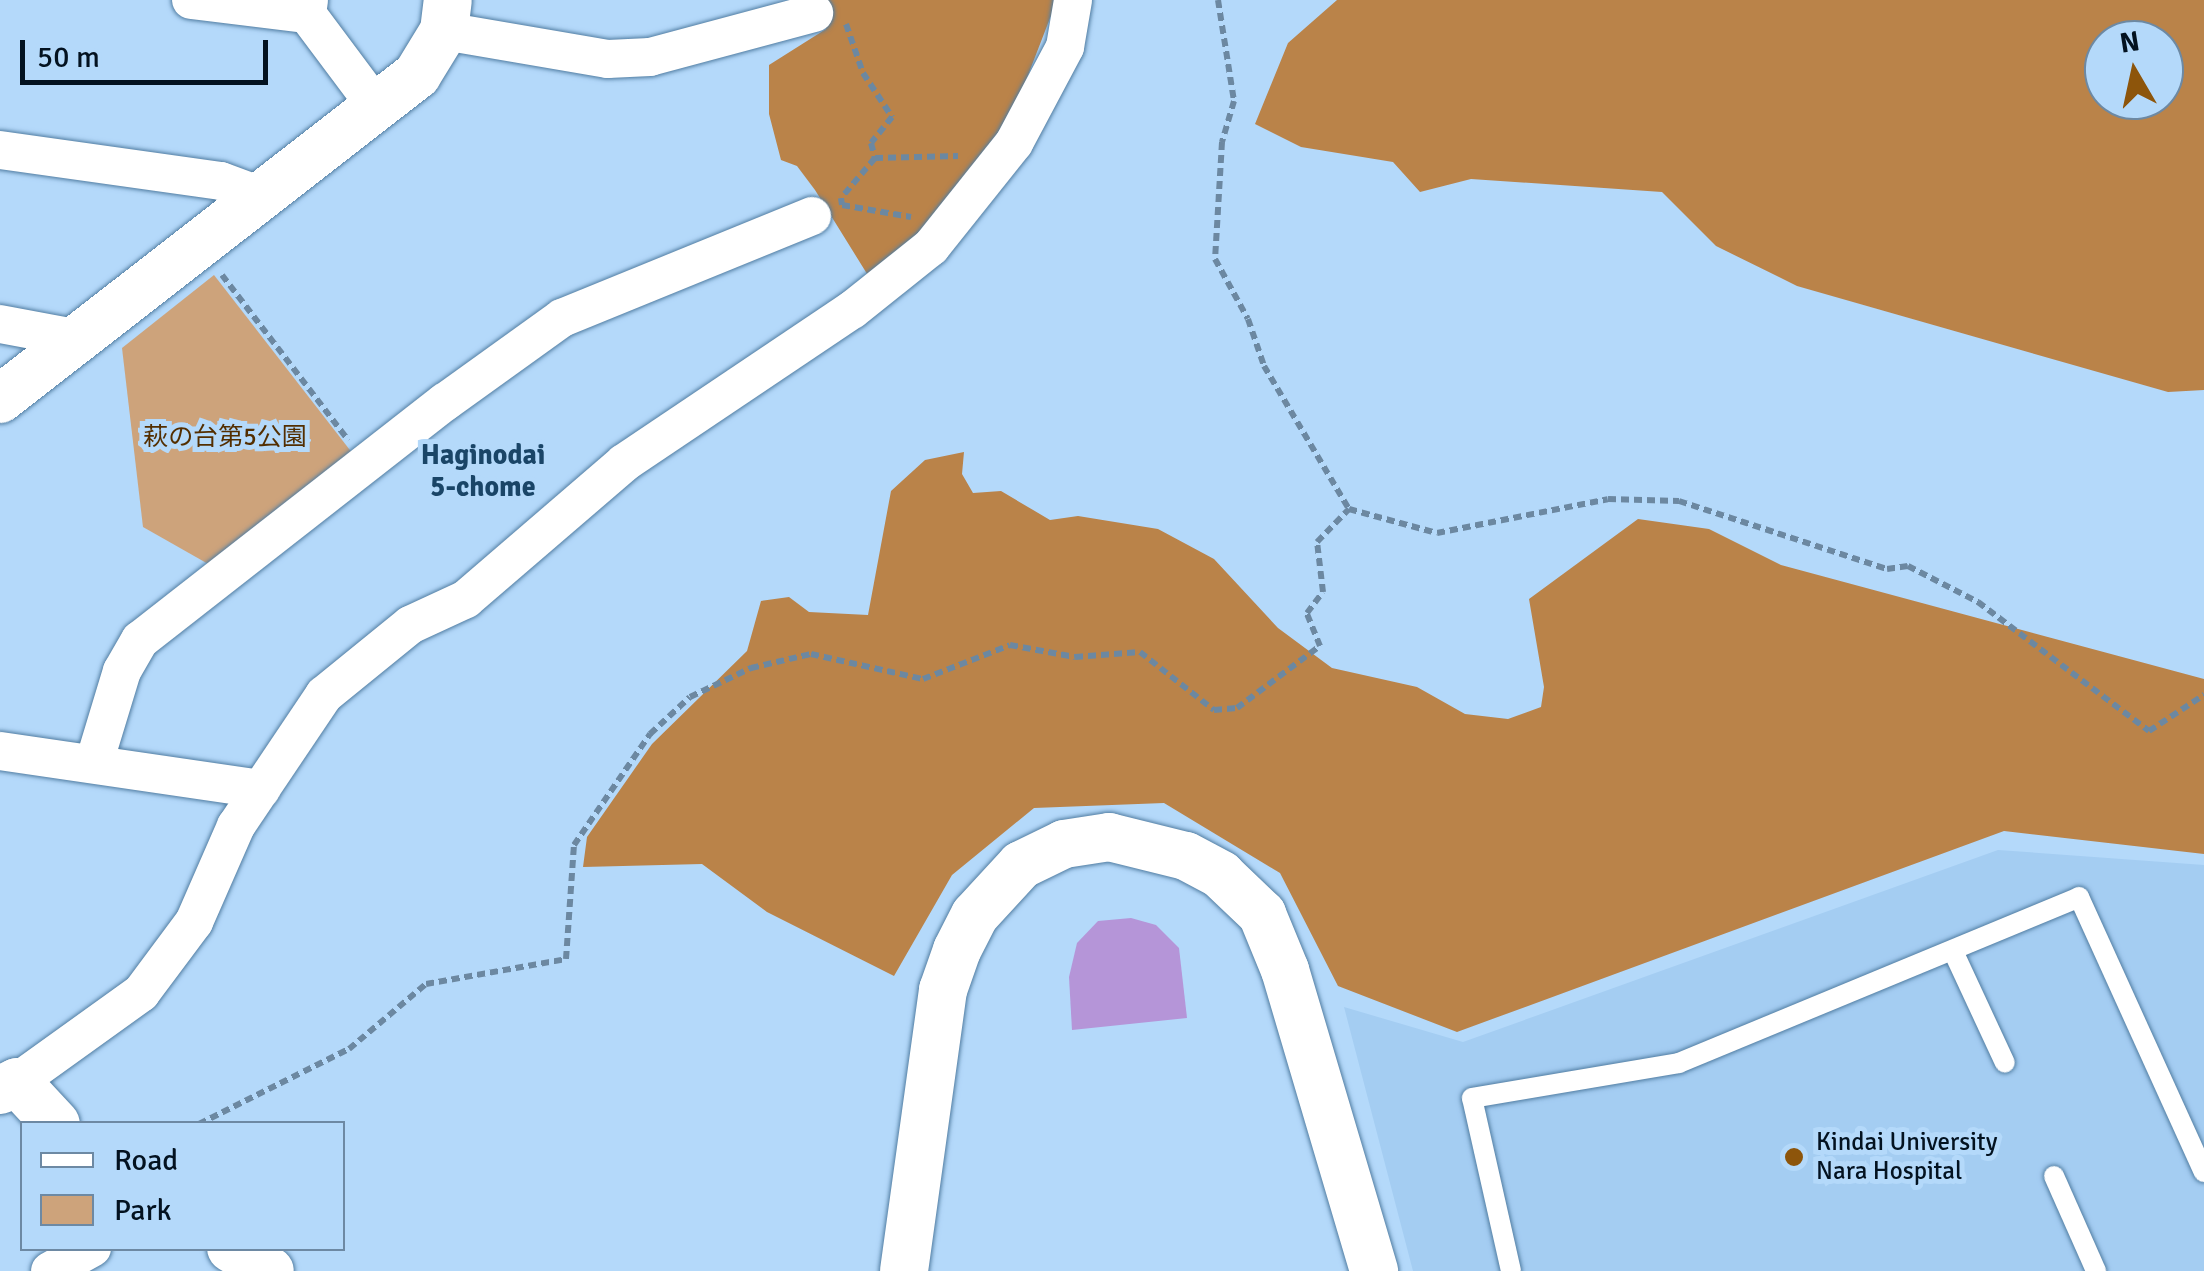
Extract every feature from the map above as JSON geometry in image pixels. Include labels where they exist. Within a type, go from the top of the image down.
[{"type":"street","points":[[190,0],[308,7],[378,109]]},
{"type":"street","points":[[52,1121],[9,1086],[141,993],[194,922],[236,826],[324,695],[410,626],[466,599],[624,463],[852,310],[951,225],[1014,143],[1065,47],[1073,0]]},
{"type":"street","points":[[0,400],[418,75],[446,16],[622,58],[829,15]]},
{"type":"street","points":[[0,150],[221,181],[264,197]]},
{"type":"street","points":[[94,763],[122,670],[140,640],[367,464],[562,318],[812,216]]},
{"type":"street","points":[[0,324],[80,340]]},
{"type":"street","points":[[0,751],[262,789]]},
{"type":"street","points":[[904,1271],[943,990],[957,950],[975,914],[1021,865],[1064,844],[1109,837],[1186,856],[1221,876],[1262,914],[1285,970],[1374,1271]]},
{"type":"street","points":[[50,1271],[87,1251]]},
{"type":"street","points":[[236,1251],[270,1271]]},
{"type":"lane","points":[[1511,1271],[1472,1098],[1679,1063],[2079,897],[2204,1172]]},
{"type":"lane","points":[[1953,951],[2005,1063]]},
{"type":"lane","points":[[2054,1176],[2096,1271]]},
{"type":"path","points":[[1218,0],[1234,101],[1222,142],[1215,259],[1248,319],[1264,366],[1349,508],[1437,533],[1608,499],[1679,502],[1887,569],[1908,566],[1978,602],[2149,731],[2204,695]]},
{"type":"path","points":[[829,15],[892,116],[871,143],[875,158]]},
{"type":"path","points":[[951,225],[842,205],[841,198],[875,158],[964,156],[962,172],[984,184]]},
{"type":"path","points":[[201,247],[367,464]]},
{"type":"path","points":[[204,1121],[349,1049],[426,984],[566,958],[574,845],[650,734],[690,697],[751,668],[811,654],[923,678],[1010,645],[1075,657],[1140,652],[1214,710],[1237,708],[1320,646],[1308,613],[1323,592],[1318,542],[1349,508]]},
{"type":"shaded area","points":[[828,0],[1057,0],[1010,122],[922,239],[869,277],[797,166],[781,160],[769,114],[769,65],[826,29]]},
{"type":"shaded area","points":[[1337,0],[2204,0],[2204,390],[2168,392],[1797,286],[1716,246],[1662,192],[1471,179],[1420,192],[1393,162],[1301,147],[1255,124],[1288,43]]},
{"type":"shaded area","points":[[964,452],[962,474],[973,493],[1001,491],[1050,520],[1078,516],[1158,529],[1214,559],[1278,628],[1332,668],[1417,687],[1465,714],[1508,719],[1541,707],[1544,687],[1529,599],[1638,519],[1709,529],[1781,565],[2204,679],[2204,854],[2004,831],[1457,1032],[1338,986],[1280,873],[1164,803],[1034,808],[952,875],[894,976],[767,912],[702,864],[583,867],[587,837],[652,744],[747,651],[761,601],[789,597],[809,612],[868,615],[891,491],[925,460]]},
{"type":"shaded area","name":"Kindai University Nara Hospital","points":[[1998,850],[2204,865],[2204,1271],[1413,1271],[1344,1007],[1463,1042]]},
{"type":"shaded area","points":[[1131,918],[1156,925],[1179,948],[1187,1018],[1072,1030],[1069,977],[1077,943],[1098,921]]},
{"type":"green space","name":"萩の台第5公園","points":[[214,275],[353,454],[210,565],[143,527],[122,348]]},
{"type":"place","name":"Kindai University Nara Hospital","points":[[1794,1157]]},
{"type":"district","name":"Haginodai 5-chome","points":[[483,471]]}]
